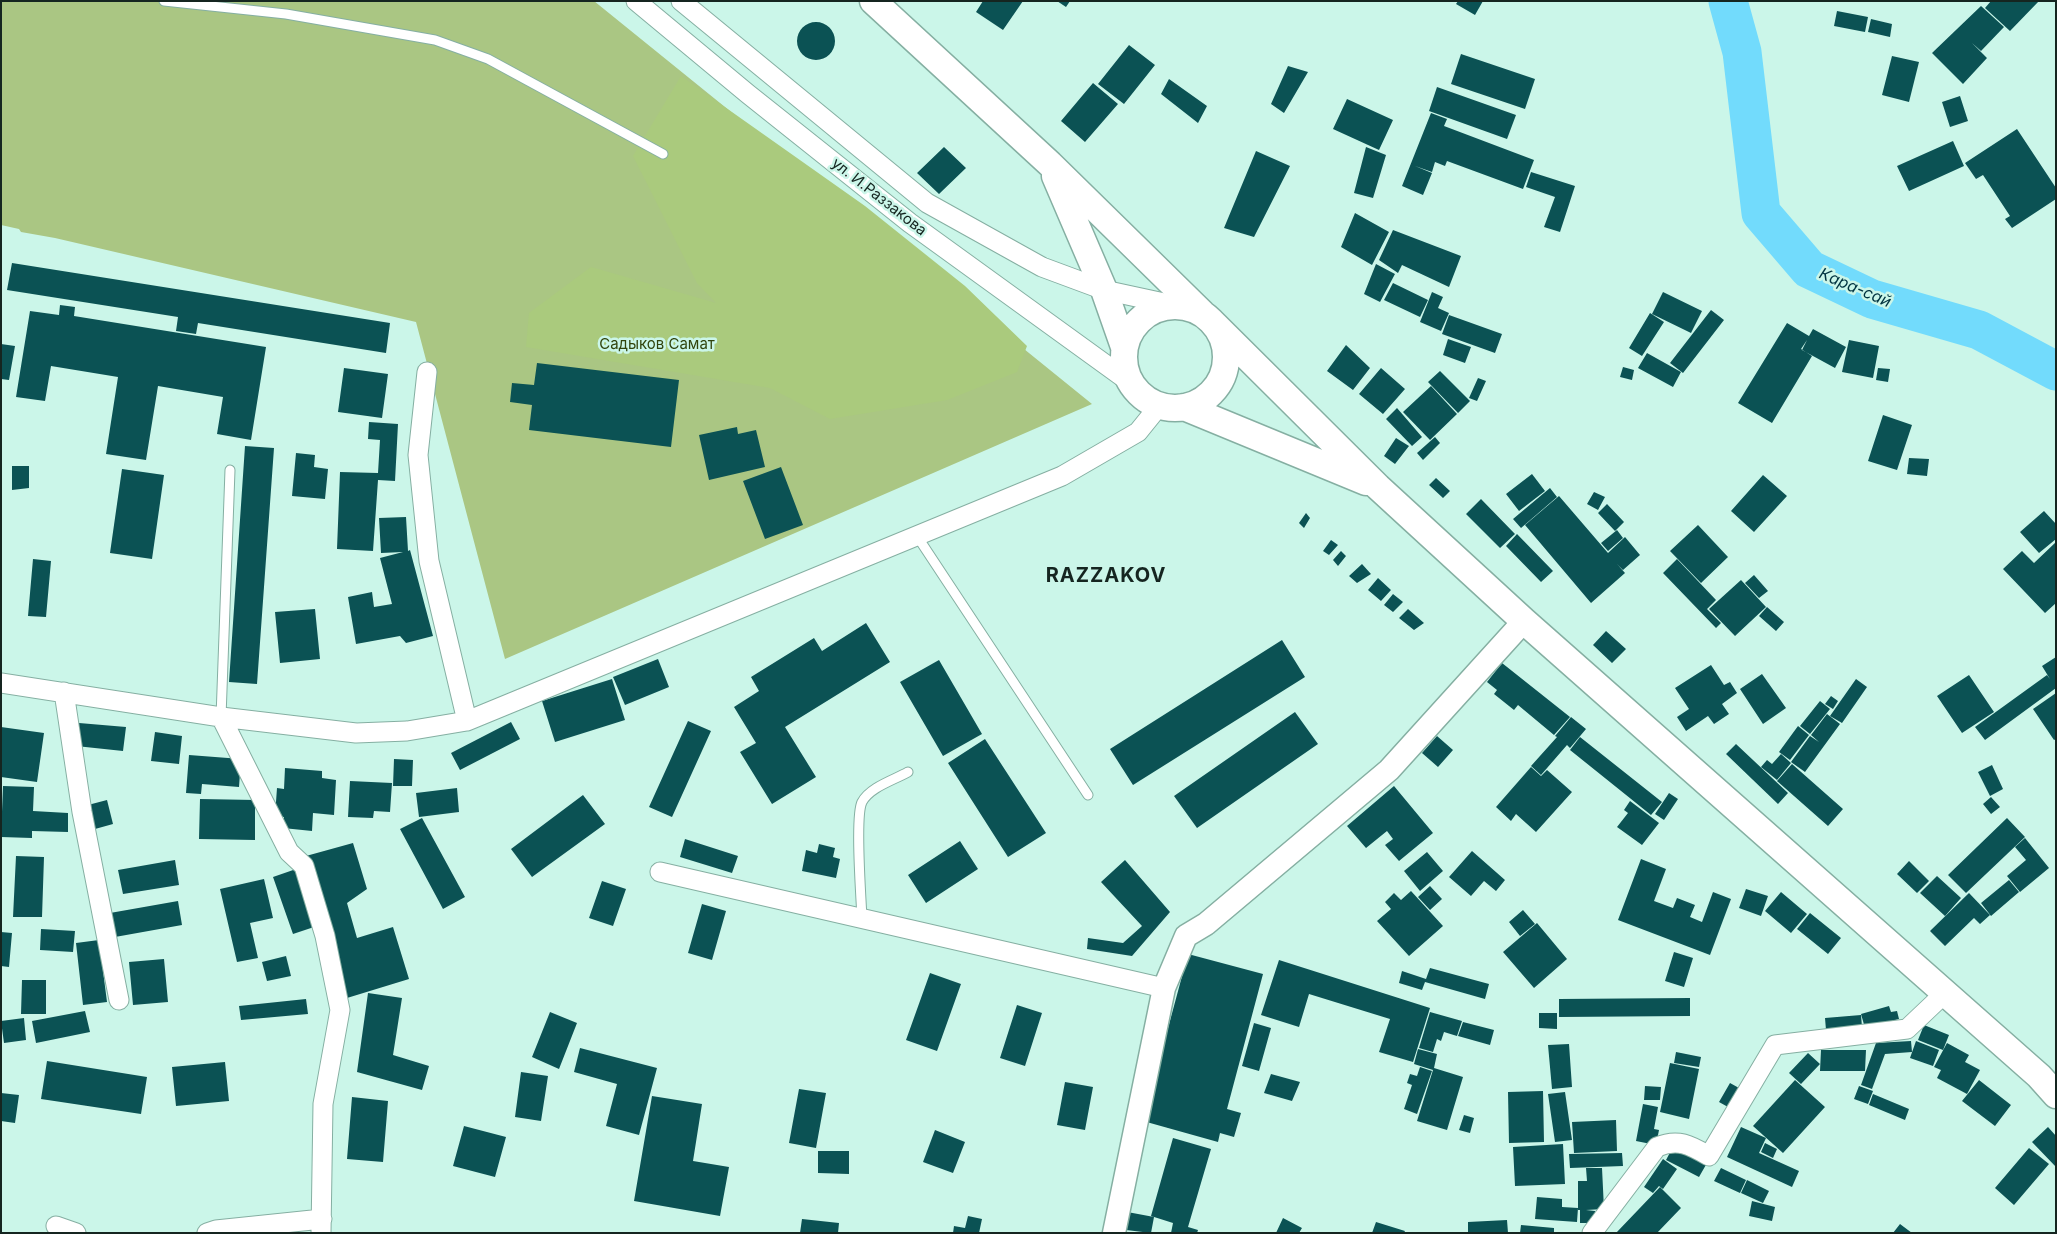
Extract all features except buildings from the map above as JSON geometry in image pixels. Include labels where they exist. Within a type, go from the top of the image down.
[{"type":"main road","points":[[873,1],[1050,164],[1197,313],[1378,487],[1524,620],[2039,1076],[2056,1095]]},
{"type":"main road","points":[[1050,164],[1104,290],[1124,347],[1126,372],[1131,383],[1143,397],[1378,487]]},
{"type":"main road","points":[[1124,347],[1135,325],[1143,316],[1166,307],[1197,313],[1219,331],[1224,342],[1226,366],[1215,389],[1196,404],[1172,407]]},
{"type":"street","name":"ул. И.Раззакова","points":[[636,1],[748,94],[910,223],[1131,383]]},
{"type":"street","name":"ул. И.Раззакова","points":[[681,1],[928,203],[1042,267],[1104,290],[1197,313]]},
{"type":"street","points":[[427,372],[418,455],[428,551],[467,721]]},
{"type":"street","points":[[1,683],[221,717],[356,733],[407,731],[467,721],[1062,476],[1138,432],[1172,407]]},
{"type":"street","points":[[1114,1233],[1164,988],[1186,936],[1206,924],[1389,770],[1524,620]]},
{"type":"street","points":[[64,692],[82,812],[119,1000]]},
{"type":"street","points":[[207,1233],[216,1230],[322,1226],[323,1104],[340,1010],[325,936],[304,866],[289,852],[221,717]]},
{"type":"street","points":[[660,872],[1164,988]]},
{"type":"street","points":[[1592,1233],[1657,1147],[1667,1143],[1687,1143],[1708,1156],[1775,1045],[1907,1028],[1945,993]]},
{"type":"street","points":[[56,1226],[76,1233]]},
{"type":"lane","points":[[164,1],[286,14],[435,40],[488,58],[663,154]]},
{"type":"lane","points":[[221,717],[230,470]]},
{"type":"lane","points":[[916,536],[1088,795]]},
{"type":"lane","points":[[862,918],[859,821],[862,802],[871,792],[908,772]]},
{"type":"green space","name":"Садыков Самат","points":[[1,1],[594,1],[1092,404],[505,659],[416,322],[55,238],[21,232],[19,229],[1,225]]},
{"type":"green space","points":[[681,76],[865,206],[965,286],[1027,346],[1017,372],[947,400],[830,419],[770,388],[526,347],[529,313],[591,267],[716,303],[697,283],[633,156]]},
{"type":"waterway","name":"Кара-сай","points":[[1728,1],[1742,52],[1761,213],[1809,269],[1872,299],[1979,330],[2056,371]]},
{"type":"district","name":"RAZZAKOV","points":[[1106,576]]}]
